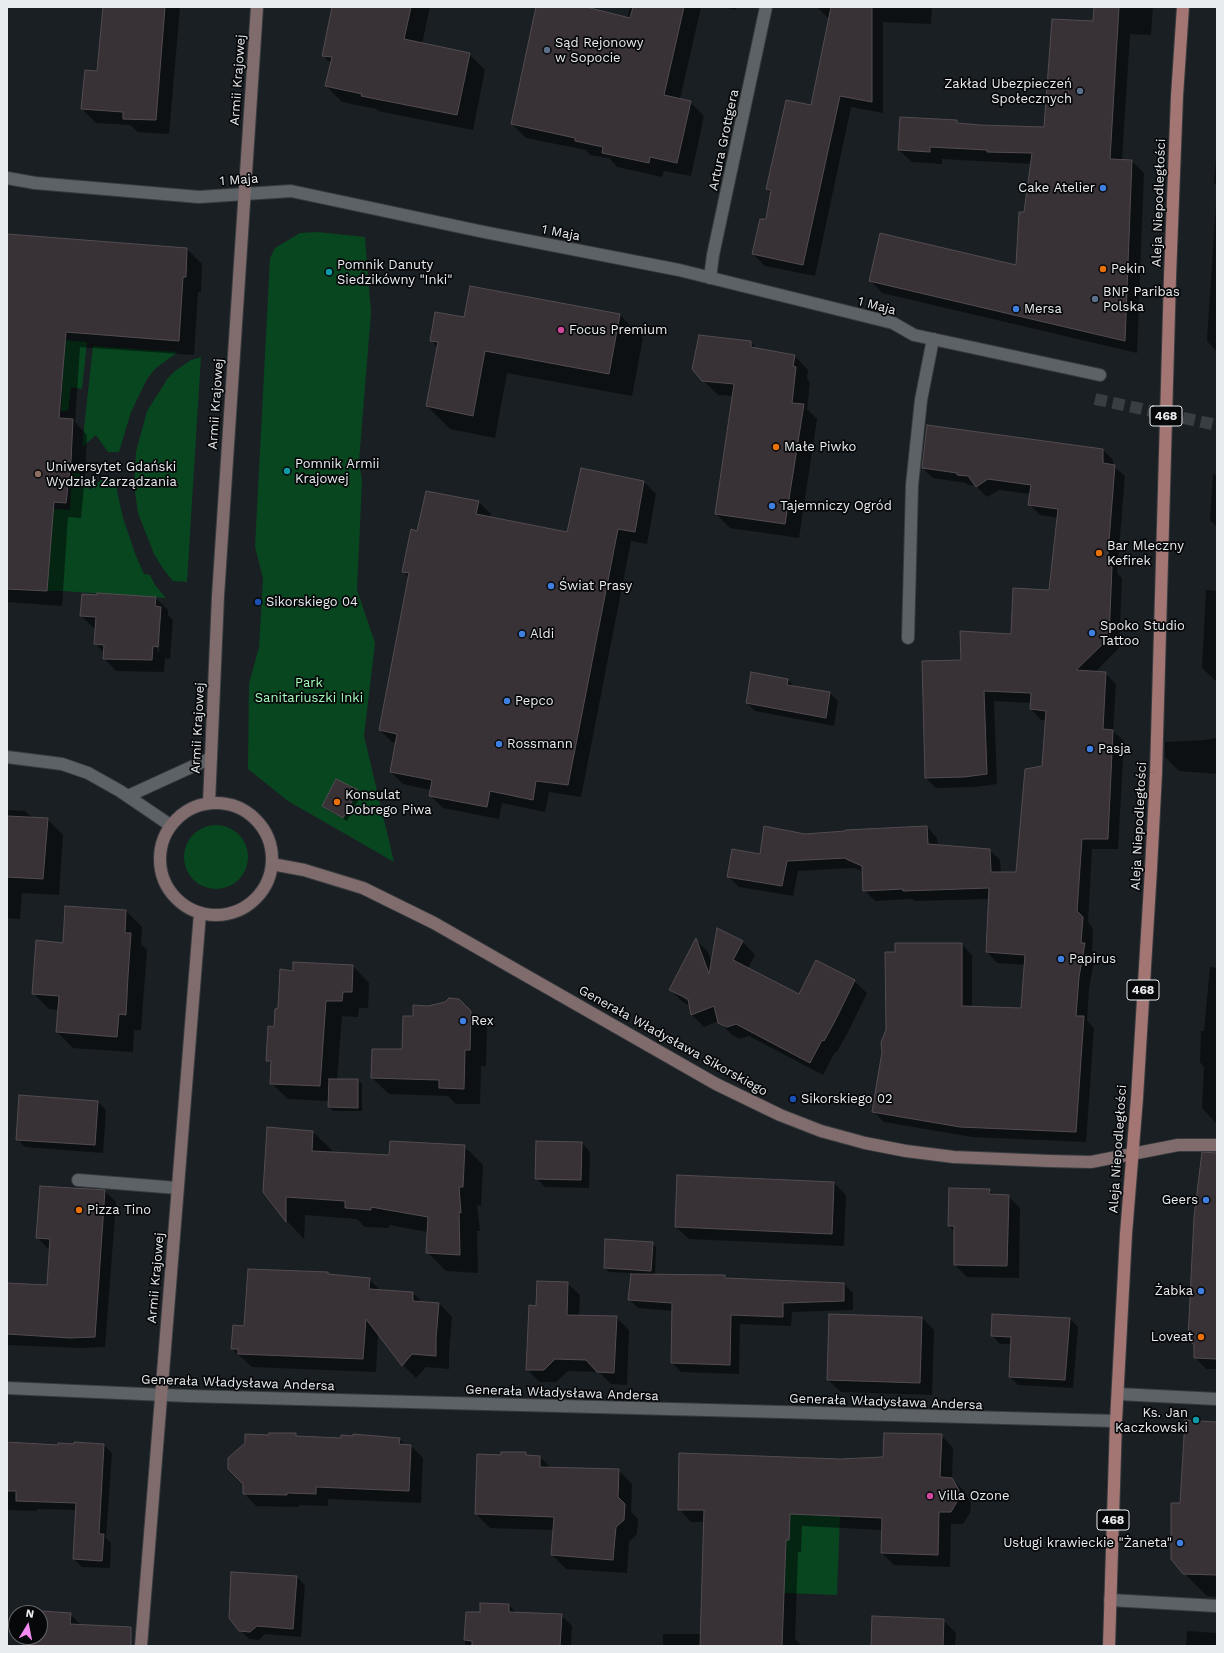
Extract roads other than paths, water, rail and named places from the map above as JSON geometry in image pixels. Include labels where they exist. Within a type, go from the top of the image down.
[{"type":"main road","name":"Aleja Niepodległości","points":[[1109,1646],[1116,1421],[1126,1234],[1133,1154],[1156,780],[1170,277],[1177,96],[1183,7]]},
{"type":"street","name":"Armii Krajowej","points":[[208,803],[218,596],[257,7]]},
{"type":"street","name":"Artura Grottgera","points":[[710,278],[713,255],[766,7]]},
{"type":"street","name":"1 Maja","points":[[7,178],[35,183],[199,197],[290,191],[484,232],[679,270],[893,323],[914,335],[1100,375]]},
{"type":"street","points":[[908,638],[912,484],[921,400],[933,338]]},
{"type":"street","points":[[7,757],[62,764],[88,773],[128,796],[170,825]]},
{"type":"street","points":[[128,796],[211,758]]},
{"type":"street","points":[[208,803],[225,803],[241,808],[255,818],[265,832],[271,848],[272,864],[266,883],[255,899],[238,910],[219,915],[200,913],[180,903],[166,887],[160,866],[161,845],[170,825],[181,814],[194,807],[208,803]]},
{"type":"street","name":"Generała Władysława Sikorskiego","points":[[272,864],[304,870],[363,888],[434,923],[716,1084],[780,1115],[821,1131],[865,1143],[906,1151],[954,1157],[1091,1162],[1178,1145],[1217,1145]]},
{"type":"street","name":"Armii Krajowej","points":[[141,1646],[200,913]]},
{"type":"street","points":[[78,1180],[177,1188]]},
{"type":"street","name":"Generała Władysława Andersa","points":[[7,1388],[161,1395],[1116,1421]]},
{"type":"street","points":[[1118,1394],[1217,1399]]},
{"type":"street","points":[[1110,1600],[1217,1606]]},
{"type":"tunnel","points":[[1095,399],[1217,425]]},
{"type":"place","name":"Sąd Rejonowy w Sopocie","points":[[547,50]]},
{"type":"place","name":"Zakład Ubezpieczeń Społecznych","points":[[1080,91]]},
{"type":"place","name":"Cake Atelier","points":[[1103,188]]},
{"type":"place","name":"Pekin","points":[[1103,269]]},
{"type":"place","name":"Pomnik Danuty Siedzikówny \"Inki\"","points":[[329,272]]},
{"type":"place","name":"BNP Paribas Polska","points":[[1095,299]]},
{"type":"place","name":"Mersa","points":[[1016,309]]},
{"type":"place","name":"Focus Premium","points":[[561,330]]},
{"type":"place","name":"Małe Piwko","points":[[776,447]]},
{"type":"place","name":"Pomnik Armii Krajowej","points":[[287,471]]},
{"type":"place","name":"Uniwersytet Gdański Wydział Zarządzania","points":[[38,474]]},
{"type":"place","name":"Tajemniczy Ogród","points":[[772,506]]},
{"type":"place","name":"Bar Mleczny Kefirek","points":[[1099,553]]},
{"type":"place","name":"Świat Prasy","points":[[551,586]]},
{"type":"place","name":"Sikorskiego 04","points":[[258,602]]},
{"type":"place","name":"Spoko Studio Tattoo","points":[[1092,633]]},
{"type":"place","name":"Aldi","points":[[522,634]]},
{"type":"place","name":"Pepco","points":[[507,701]]},
{"type":"place","name":"Rossmann","points":[[499,744]]},
{"type":"place","name":"Pasja","points":[[1090,749]]},
{"type":"place","name":"Konsulat Dobrego Piwa","points":[[337,802]]},
{"type":"place","name":"Papirus","points":[[1061,959]]},
{"type":"place","name":"Rex","points":[[463,1021]]},
{"type":"place","name":"Sikorskiego 02","points":[[793,1099]]},
{"type":"place","name":"Geers","points":[[1206,1200]]},
{"type":"place","name":"Pizza Tino","points":[[79,1210]]},
{"type":"place","name":"Żabka","points":[[1201,1291]]},
{"type":"place","name":"Loveat","points":[[1201,1337]]},
{"type":"place","name":"Ks. Jan Kaczkowski","points":[[1196,1420]]},
{"type":"place","name":"Villa Ozone","points":[[930,1496]]},
{"type":"place","name":"Usługi krawieckie \"Żaneta\"","points":[[1180,1543]]},
{"type":"park label","name":"Park Sanitariuszki Inki","points":[[309,690]]}]
